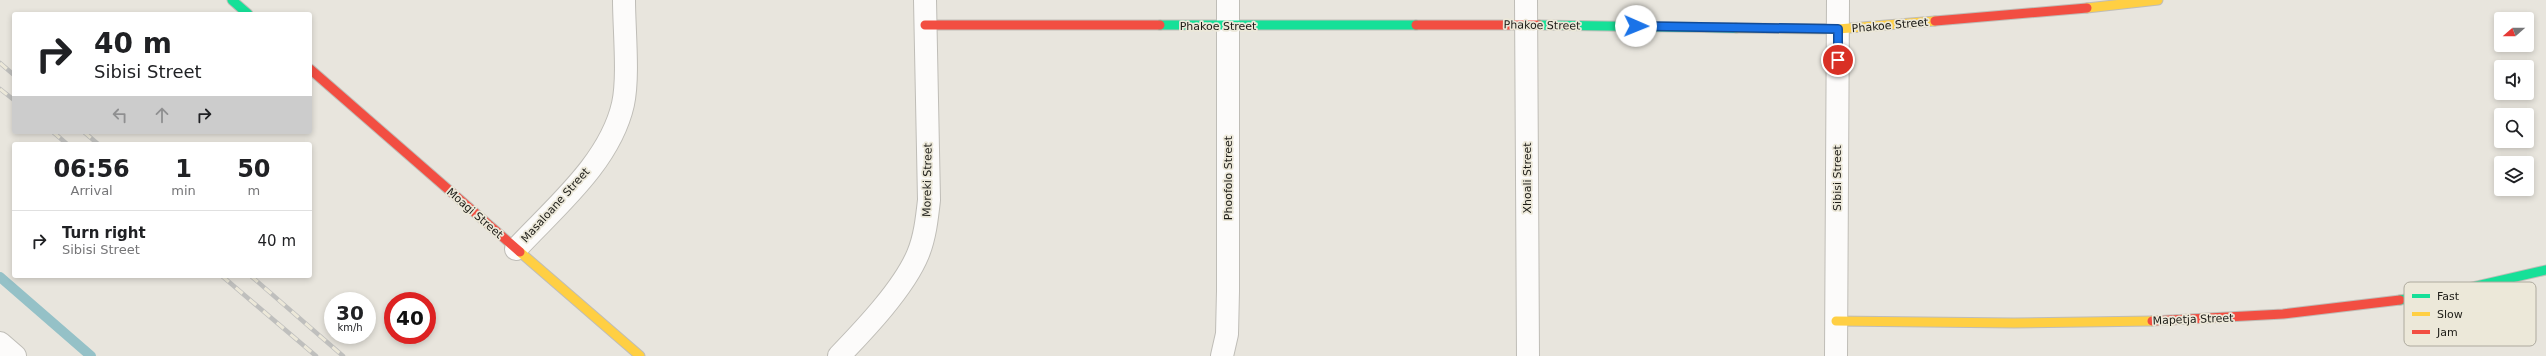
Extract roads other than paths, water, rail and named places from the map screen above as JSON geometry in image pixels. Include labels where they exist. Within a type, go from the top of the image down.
[{"type":"street","name":"Masaloane Street","points":[[516,249],[584,176],[617,126],[623,102],[624,0]]},
{"type":"street","name":"Moreki Street","points":[[839,356],[876,316],[906,276],[918,254],[926,230],[929,200],[925,0]]},
{"type":"street","name":"Phoofolo Street","points":[[1222,356],[1227,334],[1228,290],[1228,0]]},
{"type":"street","name":"Xhoali Street","points":[[1526,0],[1528,356]]},
{"type":"street","name":"Sibisi Street","points":[[1836,356],[1838,0]]},
{"type":"street","name":"Phakoe Street","points":[[925,25],[1527,25],[1838,29],[2050,12],[2158,0]]},
{"type":"street","name":"Moagi Street","points":[[312,71],[640,356]]},
{"type":"street","name":"Mapetja Street","points":[[2490,282],[2546,270]]},
{"type":"street","name":"Mapetja Street","points":[[1836,321],[2014,323],[2253,316],[2404,298]]},
{"type":"street","points":[[0,343],[15,356]]},
{"type":"waterway","points":[[0,277],[91,356]]},
{"type":"railway","points":[[0,63],[12,73]]},
{"type":"railway","points":[[0,89],[12,98]]},
{"type":"railway","points":[[55,134],[65,142]]},
{"type":"railway","points":[[86,134],[96,142]]},
{"type":"railway","points":[[224,278],[316,356]]},
{"type":"railway","points":[[253,278],[343,356]]}]
